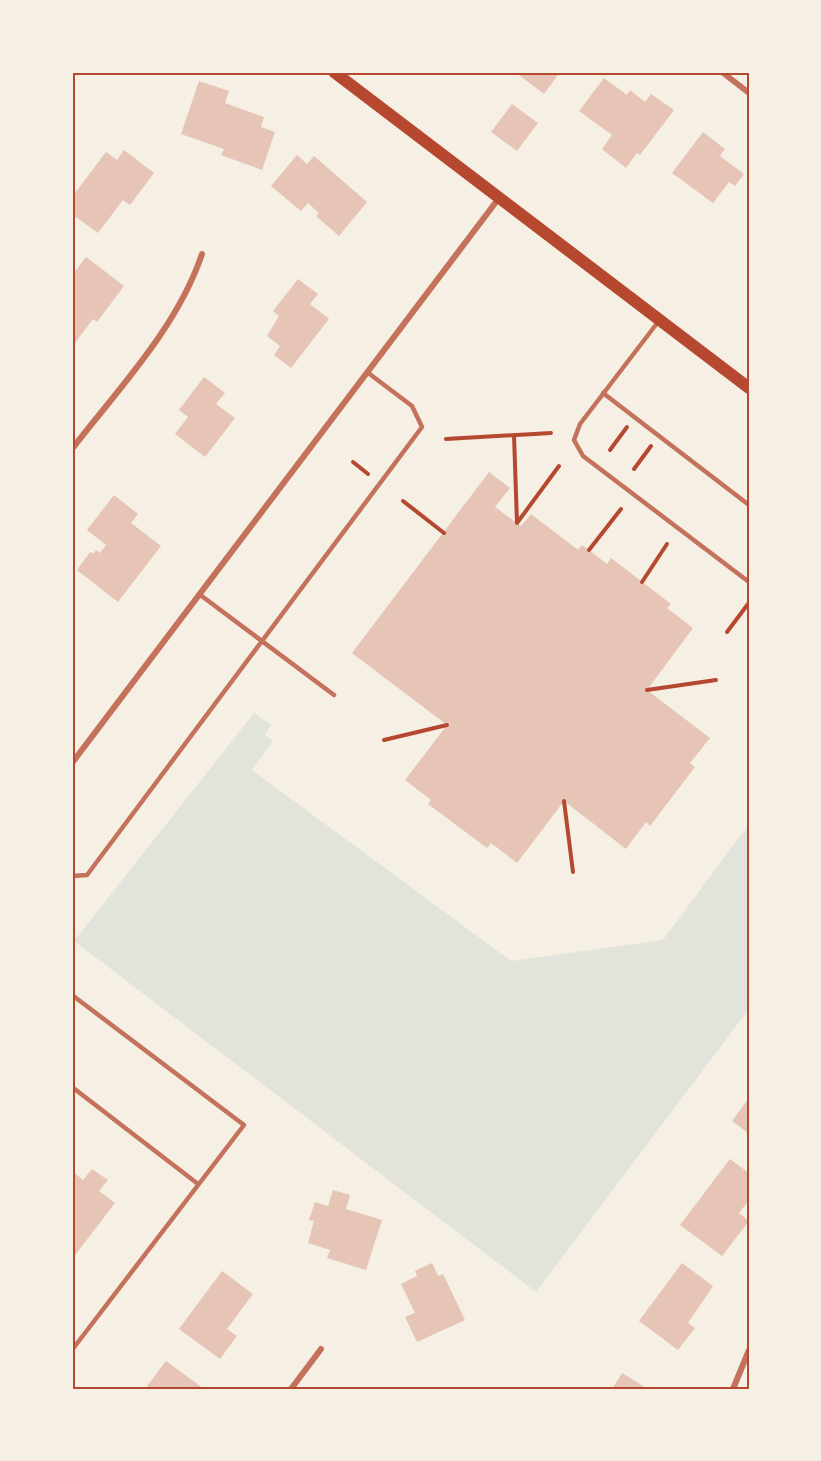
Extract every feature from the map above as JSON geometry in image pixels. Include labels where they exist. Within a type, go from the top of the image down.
[{"type":"main road","points":[[334,72],[749,388]]},
{"type":"street","points":[[722,72],[749,93]]},
{"type":"street","points":[[72,763],[499,198]]},
{"type":"street","points":[[72,449],[177,311],[192,285],[202,254]]},
{"type":"street","points":[[291,1389],[321,1349]]},
{"type":"street","points":[[734,1389],[749,1350]]},
{"type":"lane","points":[[660,320],[580,424],[574,440],[583,456],[749,582]]},
{"type":"lane","points":[[72,876],[87,875],[422,427],[412,406],[367,372]]},
{"type":"lane","points":[[603,393],[749,505]]},
{"type":"lane","points":[[198,594],[334,695]]},
{"type":"lane","points":[[72,995],[244,1125],[72,1350]]},
{"type":"lane","points":[[72,1088],[198,1184]]},
{"type":"path","points":[[610,450],[634,417]]},
{"type":"path","points":[[446,439],[551,433]]},
{"type":"path","points":[[514,435],[517,523],[559,466]]},
{"type":"path","points":[[634,469],[659,436]]},
{"type":"path","points":[[353,462],[368,474]]},
{"type":"path","points":[[403,501],[444,533]]},
{"type":"path","points":[[590,550],[621,509]]},
{"type":"path","points":[[642,582],[668,544]]},
{"type":"path","points":[[727,632],[748,604]]},
{"type":"path","points":[[646,690],[716,680]]},
{"type":"path","points":[[384,740],[447,725]]},
{"type":"path","points":[[564,801],[573,872]]},
{"type":"shaded area","points":[[254,713],[271,725],[265,735],[273,741],[252,770],[511,961],[663,940],[749,824],[749,1009],[536,1292],[74,941]]},
{"type":"building","points":[[515,72],[560,72],[544,94]]},
{"type":"building","points":[[604,78],[627,95],[630,90],[645,102],[651,94],[674,110],[640,155],[637,153],[626,168],[602,149],[612,135],[579,111]]},
{"type":"building","points":[[199,81],[229,91],[225,103],[264,117],[261,127],[275,132],[262,170],[221,155],[224,149],[181,134]]},
{"type":"building","points":[[512,104],[538,123],[517,151],[491,132]]},
{"type":"building","points":[[703,132],[725,149],[720,156],[744,174],[735,186],[729,182],[713,203],[672,173]]},
{"type":"building","points":[[124,150],[154,173],[130,205],[123,200],[98,233],[72,214],[72,197],[106,152],[117,160]]},
{"type":"building","points":[[297,155],[307,164],[314,156],[367,202],[339,236],[316,216],[319,213],[308,203],[301,211],[271,186]]},
{"type":"building","points":[[86,257],[124,286],[97,322],[93,319],[72,347],[72,276]]},
{"type":"building","points":[[298,279],[318,294],[310,304],[329,319],[291,368],[274,355],[280,346],[267,336],[279,316],[273,311]]},
{"type":"building","points":[[204,377],[225,393],[216,404],[235,418],[205,457],[175,434],[188,417],[179,410]]},
{"type":"building","points":[[489,472],[510,488],[495,507],[521,526],[531,514],[578,550],[582,545],[607,564],[611,558],[671,604],[667,608],[693,628],[647,690],[710,738],[690,763],[695,767],[650,826],[646,822],[626,849],[564,801],[517,863],[491,843],[487,848],[428,804],[431,800],[405,780],[447,725],[352,653]]},
{"type":"building","points":[[114,495],[138,514],[131,523],[161,546],[118,602],[77,570],[90,552],[93,554],[96,550],[100,553],[106,545],[87,530]]},
{"type":"building","points":[[749,1098],[749,1134],[732,1121]]},
{"type":"building","points":[[730,1159],[749,1173],[749,1200],[739,1213],[749,1221],[722,1256],[680,1225]]},
{"type":"building","points":[[92,1169],[108,1180],[99,1191],[115,1203],[72,1259],[72,1171],[83,1180]]},
{"type":"building","points":[[333,1190],[350,1195],[346,1209],[382,1220],[366,1270],[327,1258],[330,1250],[308,1243],[314,1221],[309,1220],[315,1202],[328,1206]]},
{"type":"building","points":[[432,1263],[438,1276],[443,1274],[465,1320],[417,1342],[405,1317],[415,1313],[401,1284],[417,1276],[415,1271]]},
{"type":"building","points":[[682,1263],[713,1286],[688,1323],[695,1328],[678,1350],[639,1321]]},
{"type":"building","points":[[222,1271],[253,1294],[227,1329],[237,1336],[220,1359],[179,1329]]},
{"type":"building","points":[[166,1361],[204,1389],[145,1389]]},
{"type":"building","points":[[622,1373],[648,1389],[612,1389]]}]
